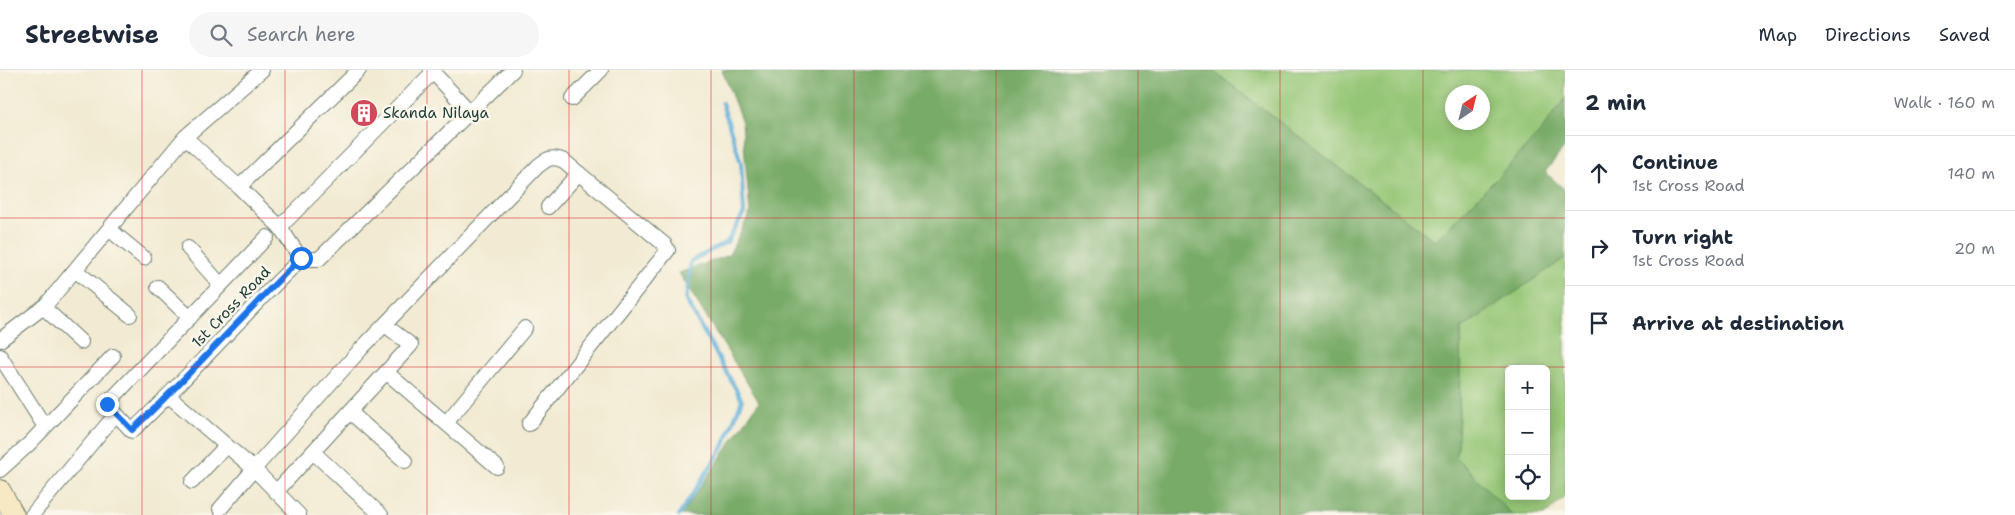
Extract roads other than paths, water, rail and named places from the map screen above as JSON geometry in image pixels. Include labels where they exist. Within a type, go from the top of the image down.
[{"type":"street","points":[[0,340],[43,307],[185,137],[262,70]]},
{"type":"street","points":[[240,187],[359,70]]},
{"type":"street","points":[[185,137],[240,187],[280,227],[301,258],[319,259],[513,70]]},
{"type":"street","points":[[572,99],[601,70]]},
{"type":"street","points":[[280,227],[433,71],[470,112]]},
{"type":"street","points":[[220,509],[384,325],[546,159],[553,157],[564,161],[665,245],[668,250],[529,424]]},
{"type":"street","points":[[548,207],[579,174]]},
{"type":"street","points":[[109,229],[144,258]]},
{"type":"street","points":[[32,515],[116,414],[107,404],[267,237]]},
{"type":"street","points":[[188,248],[222,285]]},
{"type":"street","name":"1st Cross Road","points":[[116,414],[132,430],[168,396],[260,298],[301,258]]},
{"type":"street","points":[[75,270],[130,316]]},
{"type":"street","points":[[158,287],[190,318]]},
{"type":"street","points":[[43,307],[81,342]]},
{"type":"street","points":[[276,492],[411,345],[384,325]]},
{"type":"street","points":[[446,423],[526,328]]},
{"type":"street","points":[[0,356],[45,427]]},
{"type":"street","points":[[0,470],[114,356]]},
{"type":"street","points":[[386,372],[497,467]]},
{"type":"street","points":[[168,396],[254,469],[300,515]]},
{"type":"street","points":[[350,412],[406,461]]},
{"type":"street","points":[[192,482],[226,446]]},
{"type":"street","points":[[313,452],[381,515]]},
{"type":"street","points":[[0,490],[14,515]]},
{"type":"waterway","points":[[679,515],[723,447],[742,400],[686,300],[691,261],[727,242],[744,213],[741,163],[722,103]]},
{"type":"place","name":"Skanda Nilaya","points":[[364,113]]}]
